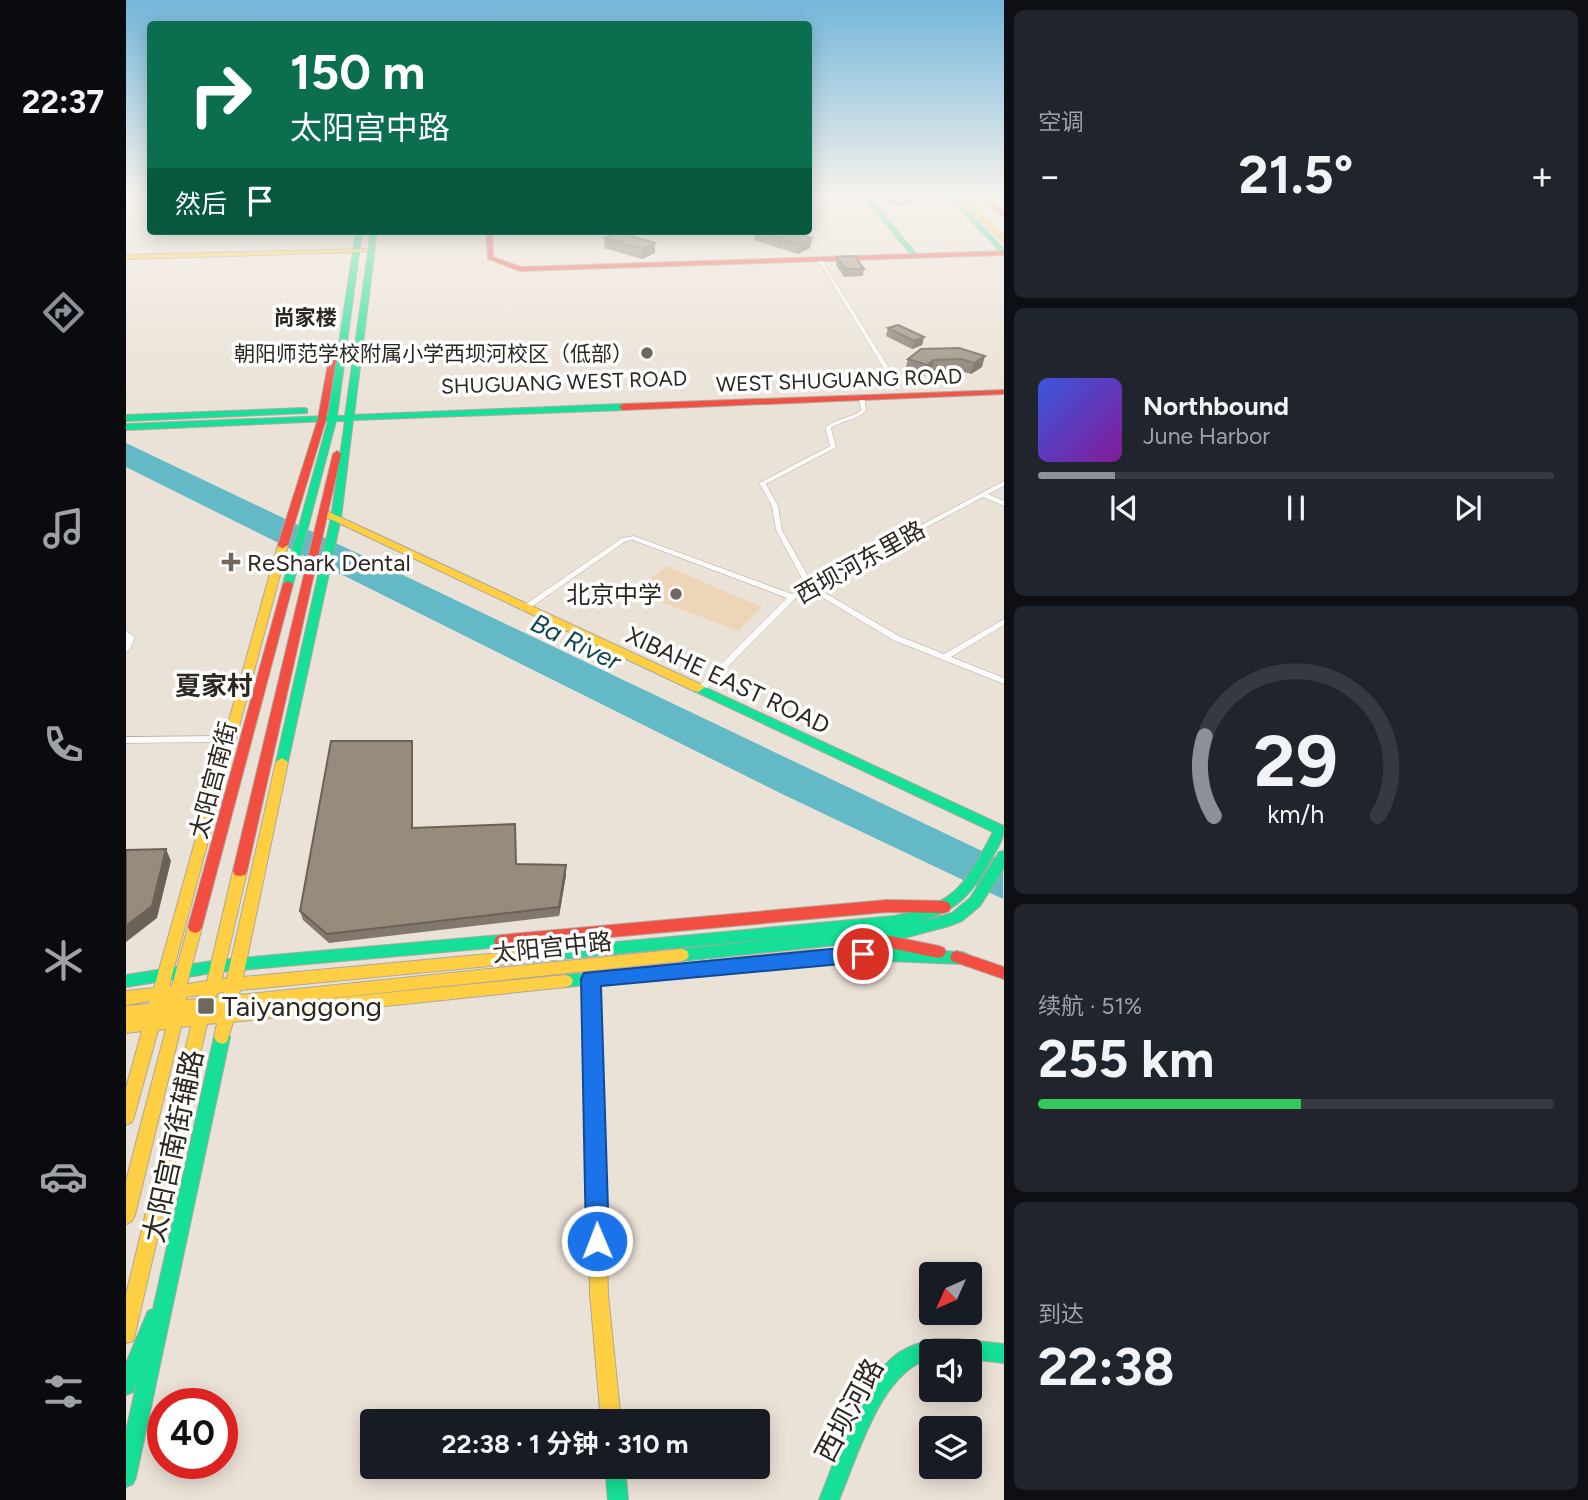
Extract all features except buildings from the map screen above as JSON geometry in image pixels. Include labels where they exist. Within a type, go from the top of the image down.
[{"type":"main road","points":[[337,414],[354,265]]},
{"type":"main road","name":"太阳宫南街","points":[[323,580],[332,538],[330,516],[342,429],[337,414],[354,265]]},
{"type":"main road","name":"太阳宫南街","points":[[126,1117],[290,519],[303,503],[337,414],[367,265]]},
{"type":"main road","points":[[502,265],[520,269],[653,265]]},
{"type":"main road","name":"SHUGUANG WEST ROAD","points":[[126,427],[337,414],[1003,385]]},
{"type":"main road","name":"WEST SHUGUANG ROAD","points":[[337,414],[862,399],[1003,392]]},
{"type":"main road","name":"SHUGUANG WEST ROAD","points":[[126,418],[337,414]]},
{"type":"main road","name":"太阳宫南街","points":[[126,1214],[179,1006],[178,990],[182,974],[305,523],[303,503]]},
{"type":"main road","name":"XIBAHE EAST ROAD","points":[[303,503],[1000,834]]},
{"type":"main road","name":"太阳宫南街","points":[[201,1018],[218,966],[320,531],[330,516]]},
{"type":"main road","name":"太阳宫南街辅路","points":[[126,1477],[323,580]]},
{"type":"main road","name":"太阳宫中路","points":[[126,998],[213,986],[894,922],[928,916],[948,908],[960,896],[1000,834]]},
{"type":"main road","name":"太阳宫中路","points":[[126,1013],[860,936],[940,925],[962,916],[976,903],[1003,856]]},
{"type":"main road","name":"太阳宫中路","points":[[126,982],[238,964],[887,906],[948,908]]},
{"type":"main road","points":[[568,953],[616,930]]},
{"type":"main road","points":[[860,936],[962,958],[1003,973]]},
{"type":"main road","points":[[442,946],[443,965]]},
{"type":"main road","name":"太阳宫中路","points":[[126,1026],[813,956],[863,954],[962,958]]},
{"type":"main road","points":[[553,968],[631,975]]},
{"type":"main road","points":[[591,979],[599,1294],[610,1409]]},
{"type":"main road","points":[[126,1334],[201,1018]]},
{"type":"main road","points":[[126,1385],[166,1292]]},
{"type":"main road","name":"西坝河路","points":[[829,1500],[884,1383],[903,1361],[930,1350],[966,1349],[1003,1354]]},
{"type":"main road","points":[[616,1479],[618,1500]]},
{"type":"street","points":[[823,265],[899,389]]},
{"type":"street","points":[[862,399],[864,410],[861,414],[833,422],[828,428],[833,447],[762,483],[775,506],[779,530],[811,588],[896,638],[1003,681]]},
{"type":"street","name":"西坝河东里路","points":[[700,690],[792,597],[1003,483]]},
{"type":"street","points":[[983,494],[1003,504]]},
{"type":"street","points":[[524,608],[624,539],[634,538],[792,597]]},
{"type":"street","points":[[945,657],[1003,621]]},
{"type":"street","points":[[126,633],[131,637],[126,649]]},
{"type":"street","points":[[126,740],[231,739]]},
{"type":"shaded area","points":[[666,566],[762,607],[738,631],[635,592]]},
{"type":"water","points":[[126,443],[1003,861],[1003,899],[780,793],[126,467]]},
{"type":"traffic: fast","points":[[288,584],[331,427],[354,265]]},
{"type":"traffic: fast","points":[[282,762],[336,518],[369,265]]},
{"type":"traffic: fast","points":[[126,427],[623,407]]},
{"type":"traffic: fast","points":[[126,418],[304,411]]},
{"type":"traffic: fast","points":[[698,688],[1004,832]]},
{"type":"traffic: fast","points":[[531,956],[894,922],[917,917],[936,911],[961,894],[971,883],[1000,831]]},
{"type":"traffic: fast","points":[[682,955],[904,932],[944,922],[957,917],[975,902],[1004,856]]},
{"type":"traffic: fast","points":[[126,981],[218,966],[501,941]]},
{"type":"traffic: fast","points":[[566,981],[813,956],[863,954],[962,958]]},
{"type":"traffic: fast","points":[[126,1477],[222,1037]]},
{"type":"traffic: fast","points":[[126,1385],[155,1318]]},
{"type":"traffic: fast","points":[[829,1500],[873,1399],[898,1365],[912,1355],[934,1349],[958,1348],[1004,1354]]},
{"type":"traffic: fast","points":[[616,1479],[618,1500]]},
{"type":"traffic: slow","points":[[329,515],[698,688]]},
{"type":"traffic: slow","points":[[126,1117],[283,545]]},
{"type":"traffic: slow","points":[[222,1037],[282,762]]},
{"type":"traffic: slow","points":[[126,1334],[204,1003],[213,987],[240,871]]},
{"type":"traffic: slow","points":[[126,1215],[179,1006],[178,991],[195,927]]},
{"type":"traffic: slow","points":[[126,1013],[682,955]]},
{"type":"traffic: slow","points":[[126,998],[234,984],[531,956]]},
{"type":"traffic: slow","points":[[591,979],[599,1294],[610,1409]]},
{"type":"traffic: slow","points":[[126,1026],[566,981]]},
{"type":"traffic: jam","points":[[509,265],[520,269],[641,265]]},
{"type":"traffic: jam","points":[[283,545],[322,419],[333,355]]},
{"type":"traffic: jam","points":[[623,407],[1004,392]]},
{"type":"traffic: jam","points":[[240,871],[337,454]]},
{"type":"traffic: jam","points":[[195,927],[288,584]]},
{"type":"traffic: jam","points":[[501,941],[887,906],[944,907]]},
{"type":"traffic: jam","points":[[875,939],[939,952]]},
{"type":"traffic: jam","points":[[957,957],[1004,973]]},
{"type":"place","name":"朝阳师范学校附属小学西坝河校区（低部）","points":[[647,353]]},
{"type":"place","name":"ReShark Dental","points":[[231,562]]},
{"type":"place","name":"北京中学","points":[[676,594]]},
{"type":"place","name":"Taiyanggong","points":[[206,1006]]},
{"type":"district","name":"尚家楼","points":[[305,317]]},
{"type":"district","name":"夏家村","points":[[214,686]]},
{"type":"route","points":[[597,1241],[591,979],[813,956],[863,954]]},
{"type":"water label","name":"Ba River","points":[[576,642]]}]
